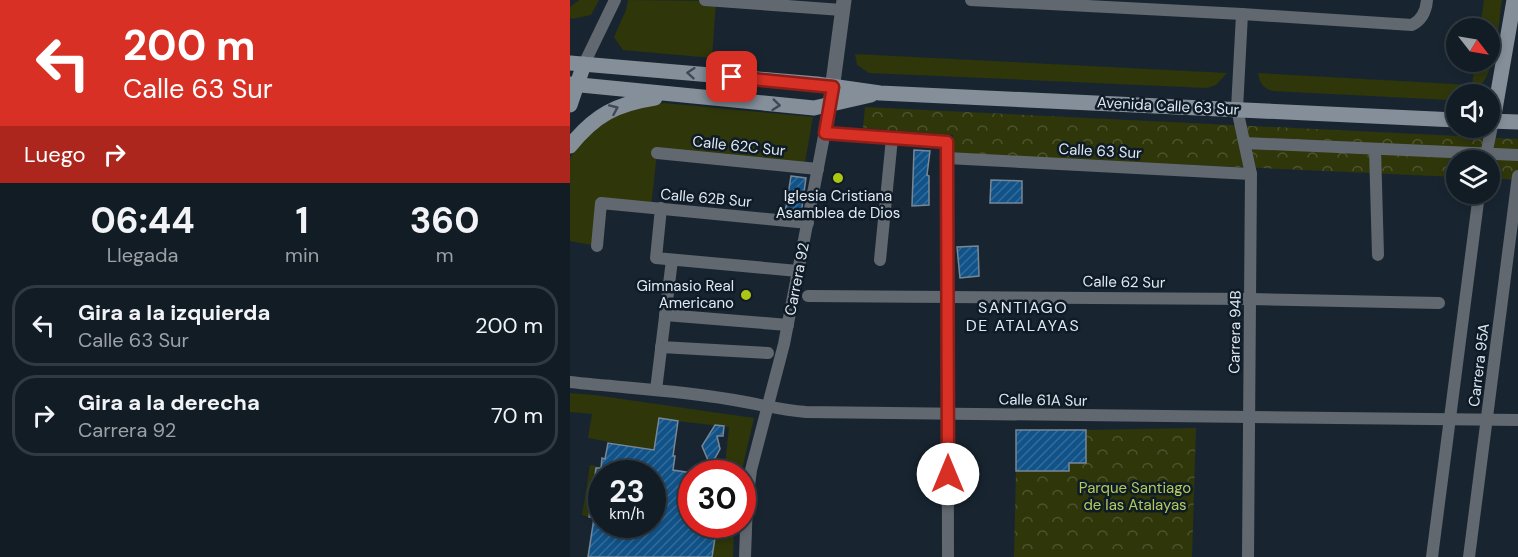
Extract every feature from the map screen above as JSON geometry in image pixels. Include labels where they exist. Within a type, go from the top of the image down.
[{"type":"main road","points":[[1499,84],[1515,0]]},
{"type":"main road","points":[[570,105],[577,63]]},
{"type":"main road","name":"Avenida Calle 63 Sur","points":[[577,63],[880,93],[1446,119]]},
{"type":"main road","points":[[1494,84],[1503,68]]},
{"type":"main road","name":"Avenida Calle 63 Sur","points":[[574,85],[814,108],[880,93]]},
{"type":"main road","points":[[570,146],[592,122],[610,110],[634,102],[676,94]]},
{"type":"main road","points":[[1500,121],[1518,122]]},
{"type":"street","points":[[577,63],[615,0]]},
{"type":"street","points":[[705,0],[843,5]]},
{"type":"street","points":[[971,0],[1052,2],[1412,25],[1420,21],[1424,14],[1426,0]]},
{"type":"street","name":"Carrera 92","points":[[745,557],[749,487],[788,325],[830,105],[843,5]]},
{"type":"street","name":"Carrera 94B","points":[[1242,14],[1237,109],[1251,174],[1248,557]]},
{"type":"street","points":[[825,133],[947,142],[948,557]]},
{"type":"street","points":[[880,260],[892,138]]},
{"type":"street","points":[[1245,143],[1446,154]]},
{"type":"street","points":[[1376,149],[1378,255]]},
{"type":"street","name":"Calle 62C Sur","points":[[657,153],[818,169]]},
{"type":"street","points":[[1500,156],[1518,155]]},
{"type":"street","name":"Calle 63 Sur","points":[[947,158],[1251,174]]},
{"type":"street","name":"Carrera 95A","points":[[1469,557],[1518,176]]},
{"type":"street","name":"Calle 62B Sur","points":[[597,246],[602,203],[808,222]]},
{"type":"street","name":"Carrera 95A","points":[[1432,557],[1478,204]]},
{"type":"street","points":[[661,208],[656,258],[798,272]]},
{"type":"street","points":[[656,390],[672,260]]},
{"type":"street","name":"Calle 62 Sur","points":[[808,296],[1250,299],[1439,303]]},
{"type":"street","points":[[665,315],[788,325]]},
{"type":"street","points":[[661,347],[768,353]]},
{"type":"street","name":"Calle 61A Sur","points":[[570,382],[730,399],[768,408],[806,412],[1518,420]]},
{"type":"green space","points":[[579,0],[599,0],[591,15],[572,19],[570,7]]},
{"type":"green space","points":[[628,0],[716,1],[712,58],[623,50],[614,37]]},
{"type":"green space","points":[[1484,0],[1502,0],[1500,18],[1481,18]]},
{"type":"green space","points":[[855,54],[1227,73],[1216,85],[1207,88],[869,73],[857,65]]},
{"type":"green space","points":[[1474,72],[1488,72],[1482,84],[1472,84]]},
{"type":"green space","points":[[1258,73],[1454,84],[1446,84],[1446,100],[1273,91],[1262,85]]},
{"type":"green space","points":[[664,103],[813,117],[804,168],[657,153],[651,208],[602,203],[597,246],[570,241],[570,158],[582,139],[610,117],[629,110]]},
{"type":"green space","points":[[865,107],[1446,135],[1446,138],[1518,139],[1518,180],[1500,179],[1500,150],[1446,150],[1446,177],[953,154],[953,135],[863,128]]},
{"type":"green space","points":[[570,393],[754,418],[744,460],[725,460],[729,427],[659,419],[654,450],[588,438],[592,414],[570,412]]},
{"type":"green space","name":"Parque Santiago de las Atalayas","points":[[1196,428],[1192,557],[1014,557],[1016,471],[1069,471],[1069,463],[1086,463],[1086,430]]},
{"type":"green space","points":[[588,478],[588,517],[582,515]]},
{"type":"green space","points":[[715,538],[734,538],[733,557],[712,557]]},
{"type":"building","points":[[914,150],[930,151],[927,175],[929,176],[929,205],[912,206]]},
{"type":"building","points":[[791,176],[806,178],[801,214],[785,213]]},
{"type":"building","points":[[991,180],[1022,181],[1022,203],[990,203]]},
{"type":"building","points":[[978,246],[979,276],[960,278],[957,247]]},
{"type":"building","points":[[659,418],[678,421],[673,470],[678,471],[678,538],[715,538],[712,557],[588,557],[591,538],[666,538],[666,460],[602,460],[602,458],[605,459],[608,443],[654,450]]},
{"type":"building","points":[[715,425],[724,426],[723,436],[717,436],[720,449],[714,460],[708,460],[702,446]]},
{"type":"building","points":[[1016,430],[1086,430],[1086,463],[1069,463],[1069,471],[1016,471]]},
{"type":"place","name":"Iglesia Cristiana Asamblea de Dios","points":[[838,178]]},
{"type":"place","name":"Gimnasio Real Americano","points":[[746,295]]},
{"type":"district","name":"SANTIAGO DE ATALAYAS","points":[[1023,316]]},
{"type":"route","points":[[732,77],[833,87],[825,133],[947,142],[948,474]]}]
